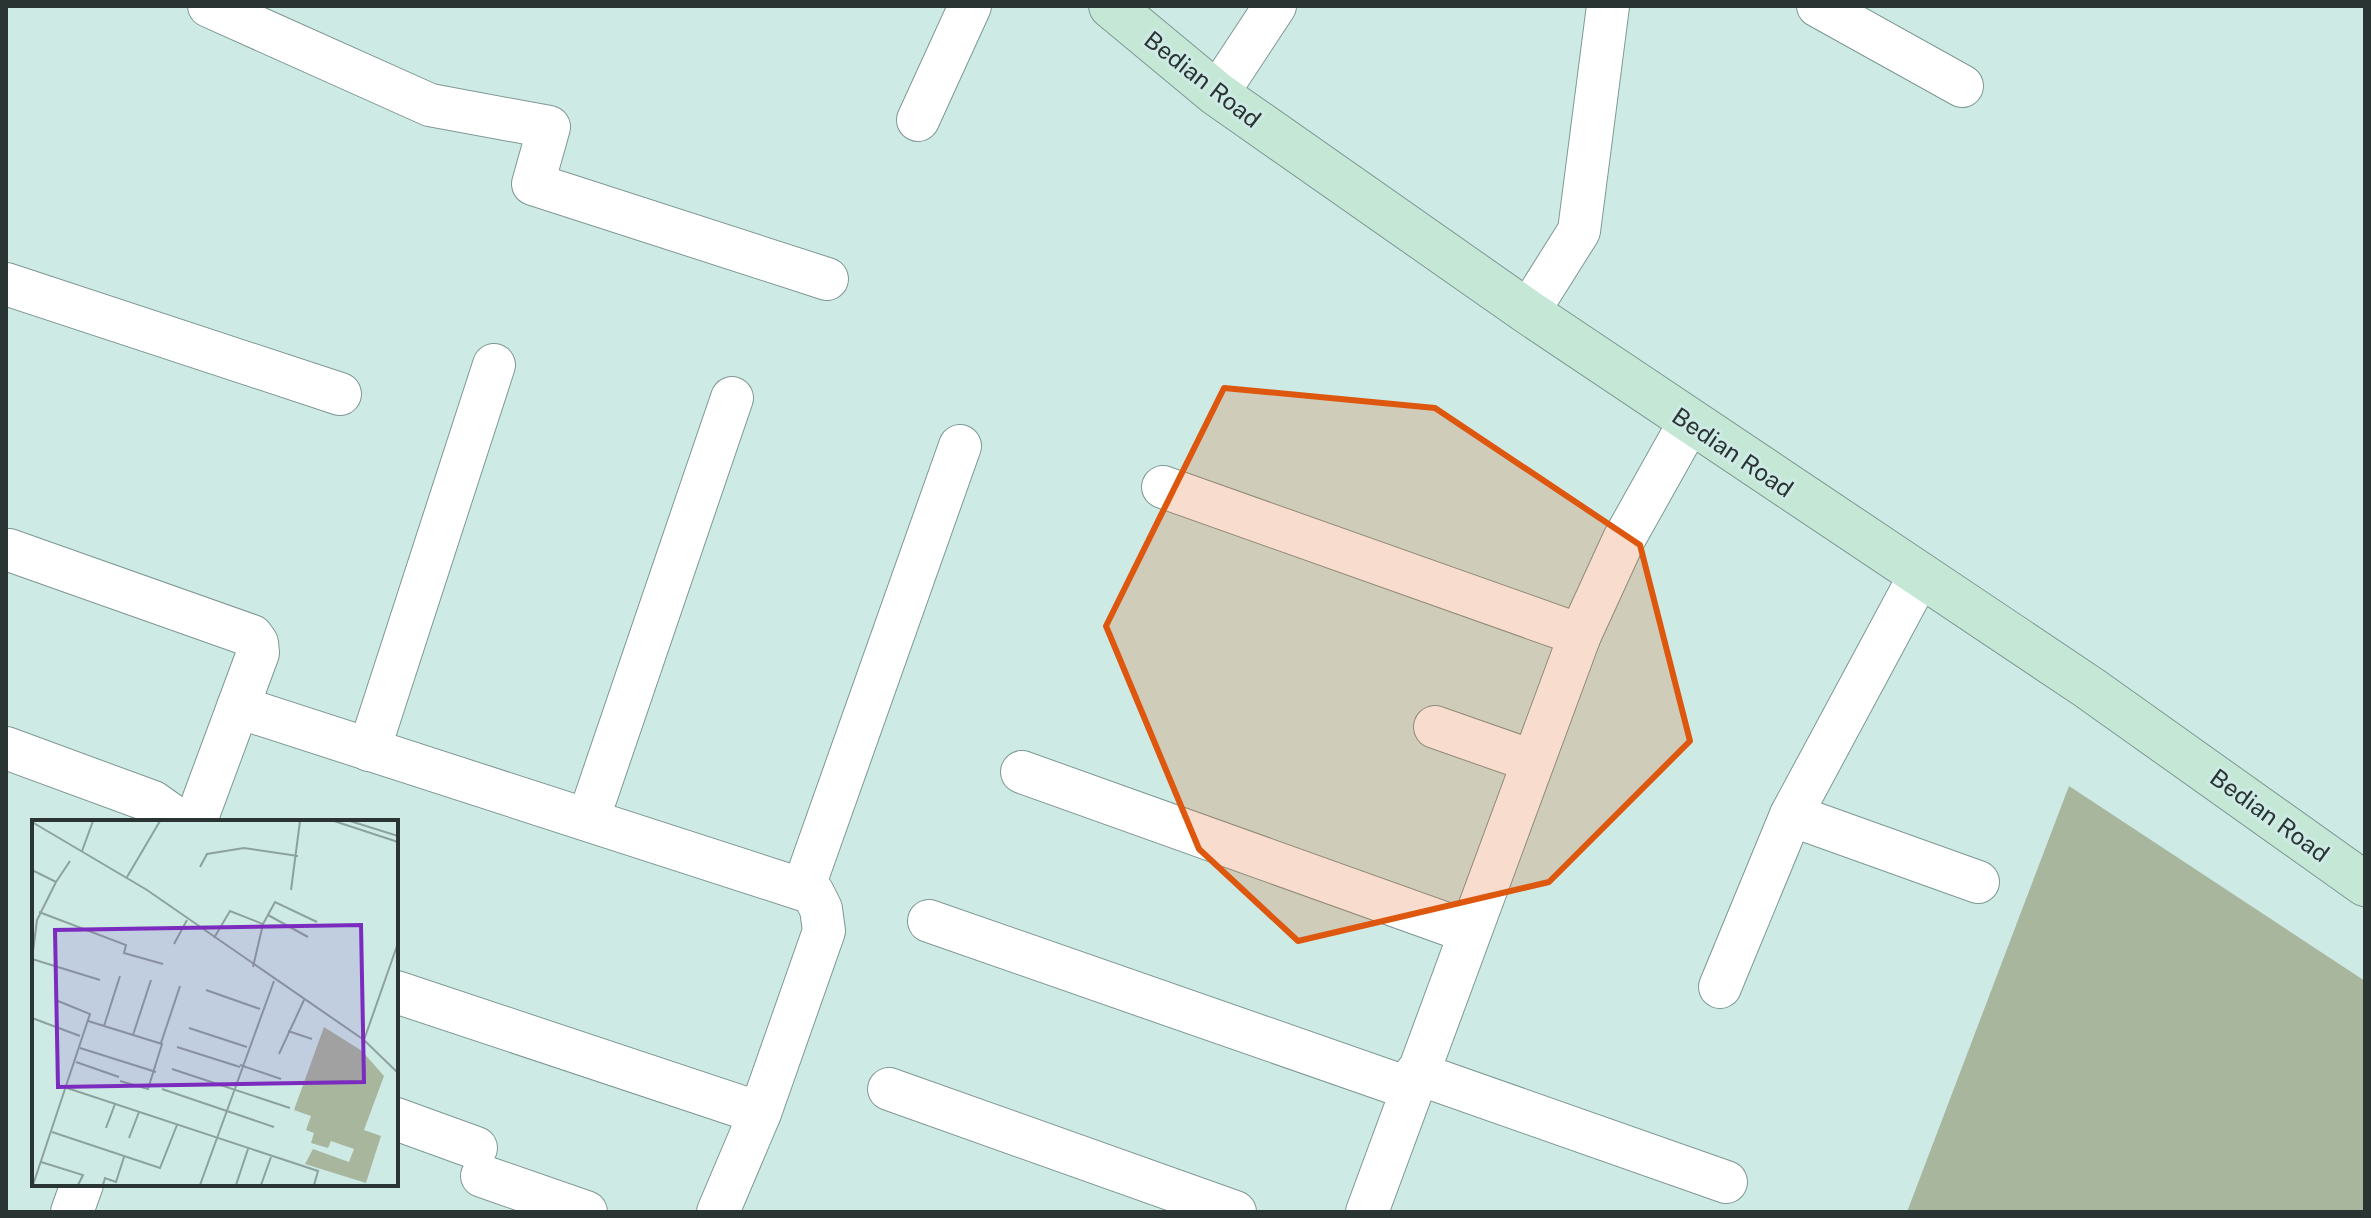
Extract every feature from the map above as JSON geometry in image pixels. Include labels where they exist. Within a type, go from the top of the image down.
[{"type":"main road","name":"Bedian Road","points":[[1111,6],[1217,94],[1528,312],[2217,776],[2365,884]]},
{"type":"street","points":[[209,6],[430,105],[549,127],[533,184],[827,279]]},
{"type":"street","points":[[918,120],[970,6]]},
{"type":"street","points":[[1217,94],[1275,6]]},
{"type":"street","points":[[1528,312],[1579,231],[1608,6]]},
{"type":"street","points":[[1818,6],[1962,86]]},
{"type":"street","points":[[6,284],[340,394]]},
{"type":"street","points":[[369,750],[494,365]]},
{"type":"street","points":[[588,820],[732,398]]},
{"type":"street","points":[[1367,1212],[1580,635],[1624,539],[1689,423]]},
{"type":"street","points":[[803,889],[960,446]]},
{"type":"street","points":[[1163,487],[1580,635]]},
{"type":"street","points":[[9,550],[252,636],[257,643],[258,653],[198,815],[186,820]]},
{"type":"street","points":[[1720,987],[1791,815],[1920,575]]},
{"type":"street","points":[[238,707],[813,893],[821,909],[824,931],[760,1113],[718,1212]]},
{"type":"street","points":[[1435,727],[1532,761]]},
{"type":"street","points":[[6,748],[153,802],[178,820]]},
{"type":"street","points":[[1022,772],[1469,932]]},
{"type":"street","points":[[1791,815],[1978,882]]},
{"type":"street","points":[[929,921],[1726,1182]]},
{"type":"street","points":[[398,993],[760,1113]]},
{"type":"street","points":[[889,1089],[1235,1212]]},
{"type":"street","points":[[398,1120],[586,1212]]},
{"type":"street","points":[[72,1212],[81,1186]]},
{"type":"highlighted area","points":[[1224,388],[1435,408],[1640,545],[1690,741],[1549,882],[1298,941],[1199,849],[1106,626]]},
{"type":"green space","points":[[2069,786],[2365,981],[2365,1212],[1907,1212]]}]
